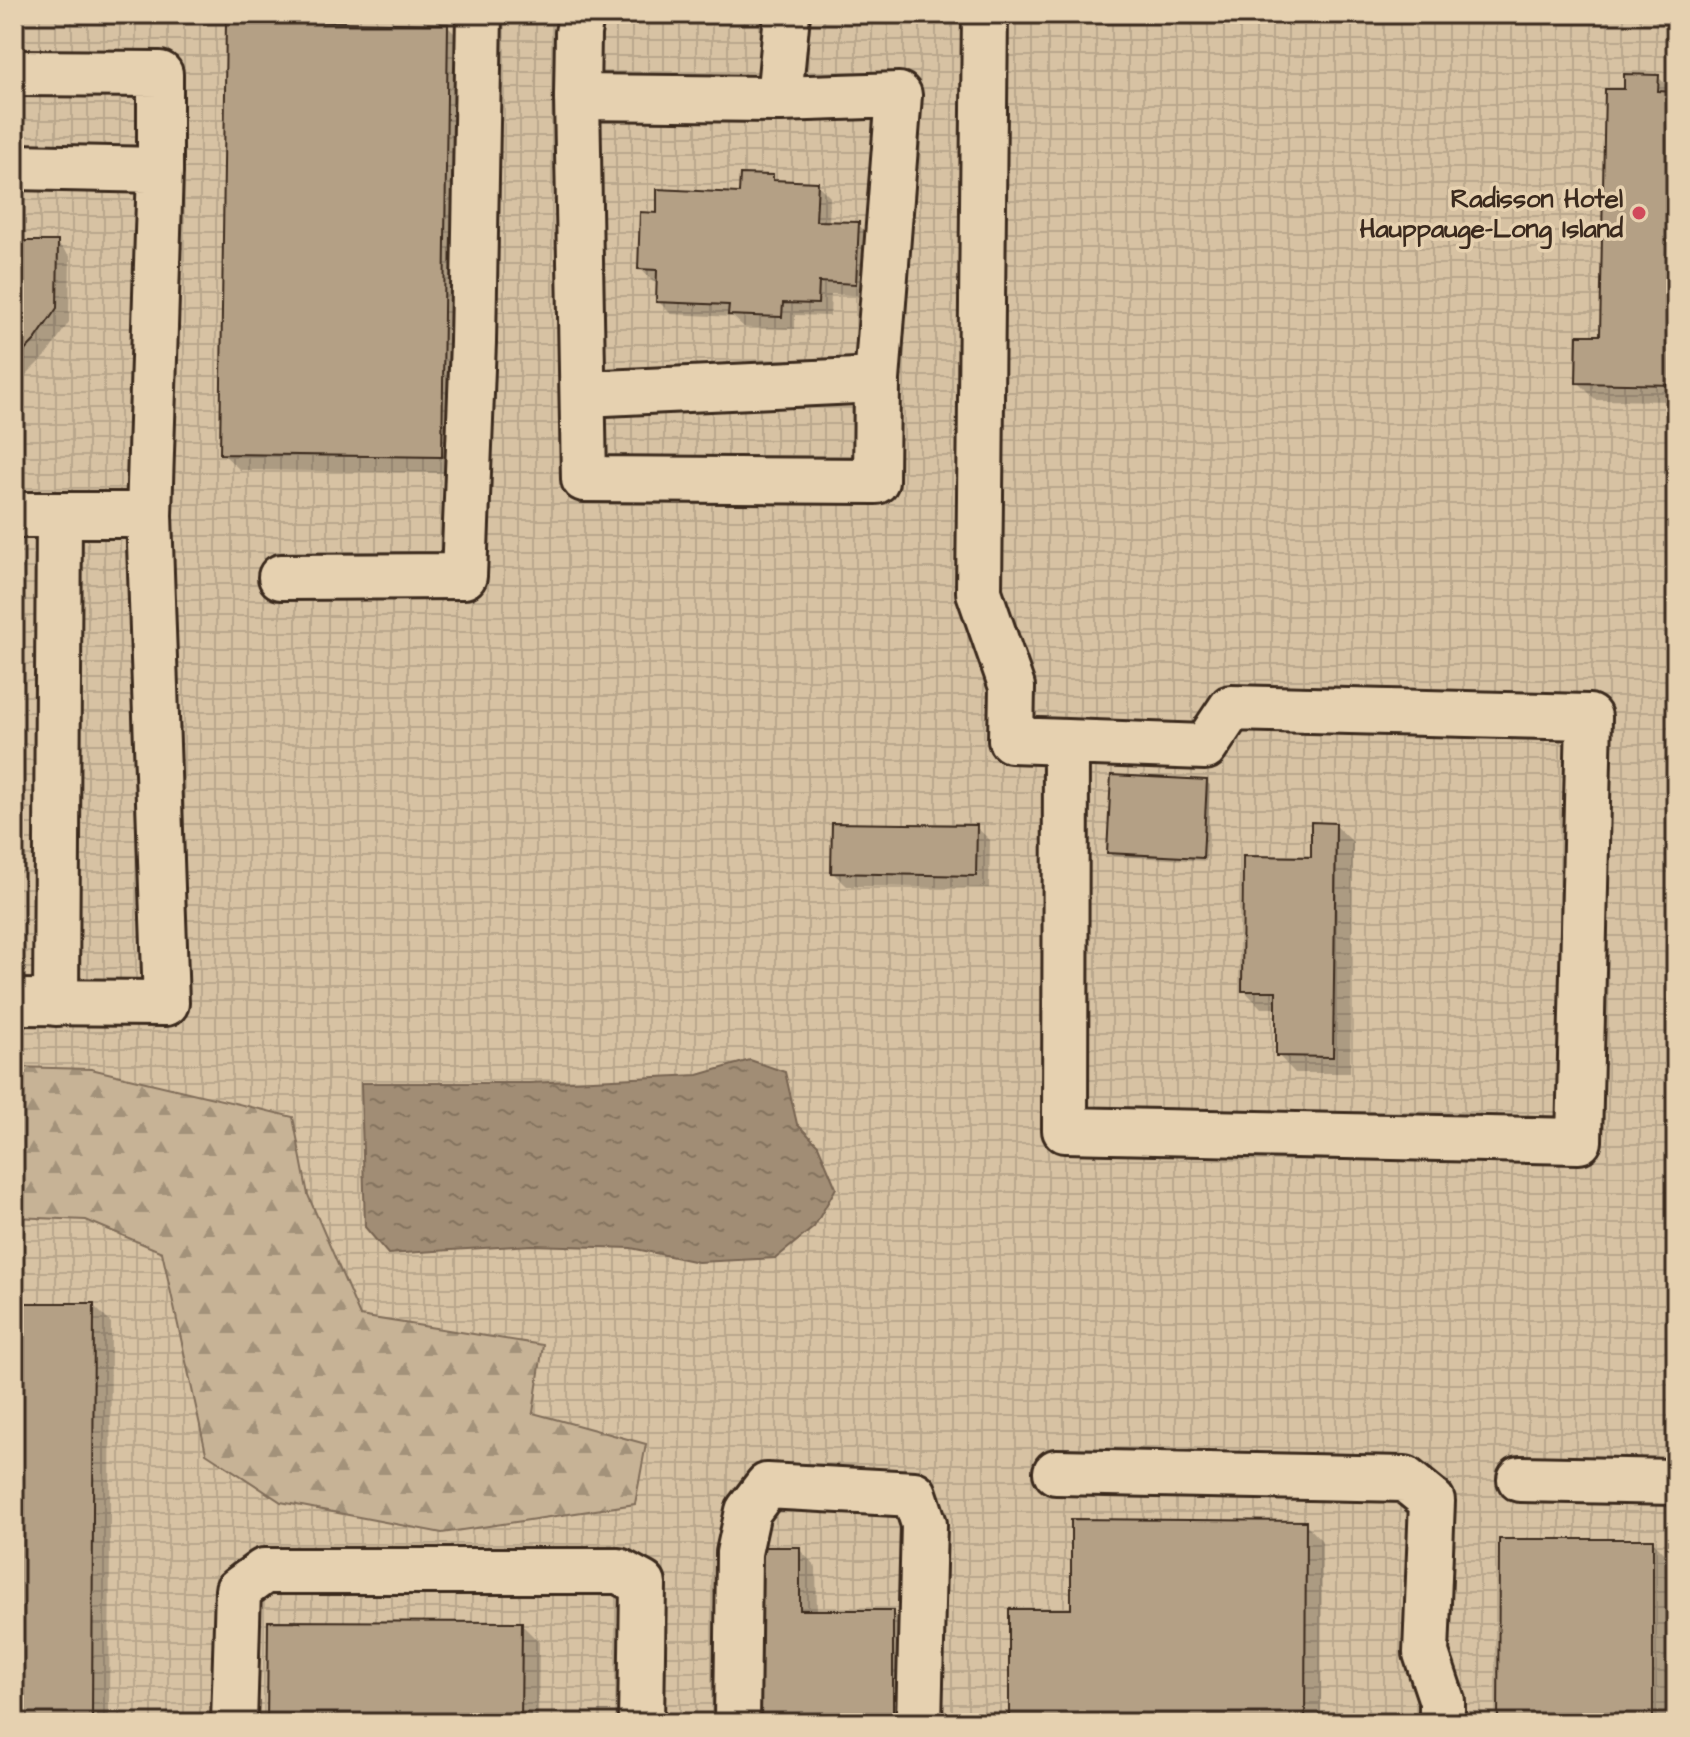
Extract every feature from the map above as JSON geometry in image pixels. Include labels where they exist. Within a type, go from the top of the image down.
[{"type":"lane","points":[[281,577],[464,576],[473,342],[479,14]]},
{"type":"lane","points":[[577,97],[779,99],[899,95],[877,380],[876,481],[584,479],[577,97],[578,33],[584,14]]},
{"type":"lane","points":[[779,99],[787,14]]},
{"type":"lane","points":[[985,14],[979,592],[1012,687],[1011,740],[1205,747],[1231,708],[1589,717],[1579,1141],[1065,1130],[1066,742]]},
{"type":"lane","points":[[14,73],[160,74],[149,515],[166,1003],[35,1002],[59,515]]},
{"type":"lane","points":[[14,167],[160,170]]},
{"type":"lane","points":[[584,394],[877,380]]},
{"type":"lane","points":[[14,515],[149,515]]},
{"type":"lane","points":[[1056,1472],[1405,1479],[1432,1501],[1426,1653],[1442,1701],[1442,1723]]},
{"type":"lane","points":[[1520,1479],[1676,1482]]},
{"type":"lane","points":[[737,1723],[739,1553],[748,1511],[767,1486],[914,1494],[924,1524],[919,1723]]},
{"type":"lane","points":[[234,1723],[238,1590],[264,1571],[619,1571],[643,1584],[641,1723]]},
{"type":"shaded area","points":[[14,14],[1676,14],[1676,1723],[14,1723]]},
{"type":"green space","points":[[14,1067],[91,1069],[293,1117],[308,1195],[360,1316],[543,1345],[533,1413],[646,1444],[635,1504],[442,1533],[281,1502],[206,1453],[162,1252],[86,1220],[14,1217]]},
{"type":"water","points":[[750,1060],[785,1072],[797,1124],[818,1145],[836,1188],[814,1227],[776,1258],[698,1262],[631,1248],[532,1245],[388,1254],[365,1227],[361,1083],[529,1083],[698,1075]]},
{"type":"building","points":[[226,20],[448,24],[442,457],[220,454]]},
{"type":"building","name":"Radisson Hotel Hauppauge-Long Island","points":[[1624,74],[1659,75],[1658,91],[1676,92],[1676,385],[1576,383],[1577,335],[1600,335],[1605,89],[1624,89]]},
{"type":"building","points":[[740,174],[773,175],[773,180],[818,182],[816,221],[859,222],[856,284],[819,282],[818,304],[783,303],[782,317],[728,315],[729,305],[656,302],[657,270],[638,269],[640,212],[657,213],[657,189],[739,193]]},
{"type":"building","points":[[14,241],[58,241],[57,308],[35,340],[14,362]]},
{"type":"building","points":[[1111,775],[1207,780],[1203,858],[1107,853]]},
{"type":"building","points":[[1311,822],[1336,823],[1333,1057],[1276,1056],[1276,991],[1242,991],[1243,856],[1311,857]]},
{"type":"building","points":[[832,823],[977,825],[976,876],[831,873]]},
{"type":"building","points":[[14,1303],[94,1303],[92,1723],[14,1723]]},
{"type":"building","points":[[1071,1519],[1306,1521],[1305,1723],[1009,1723],[1009,1609],[1071,1609]]},
{"type":"building","points":[[1499,1539],[1653,1539],[1653,1722],[1498,1723]]},
{"type":"building","points":[[761,1547],[800,1547],[800,1610],[893,1610],[893,1723],[753,1723],[753,1610],[761,1610]]},
{"type":"building","points":[[268,1621],[522,1622],[521,1723],[267,1723]]},
{"type":"place","name":"Radisson Hotel Hauppauge-Long Island","points":[[1639,213]]}]
